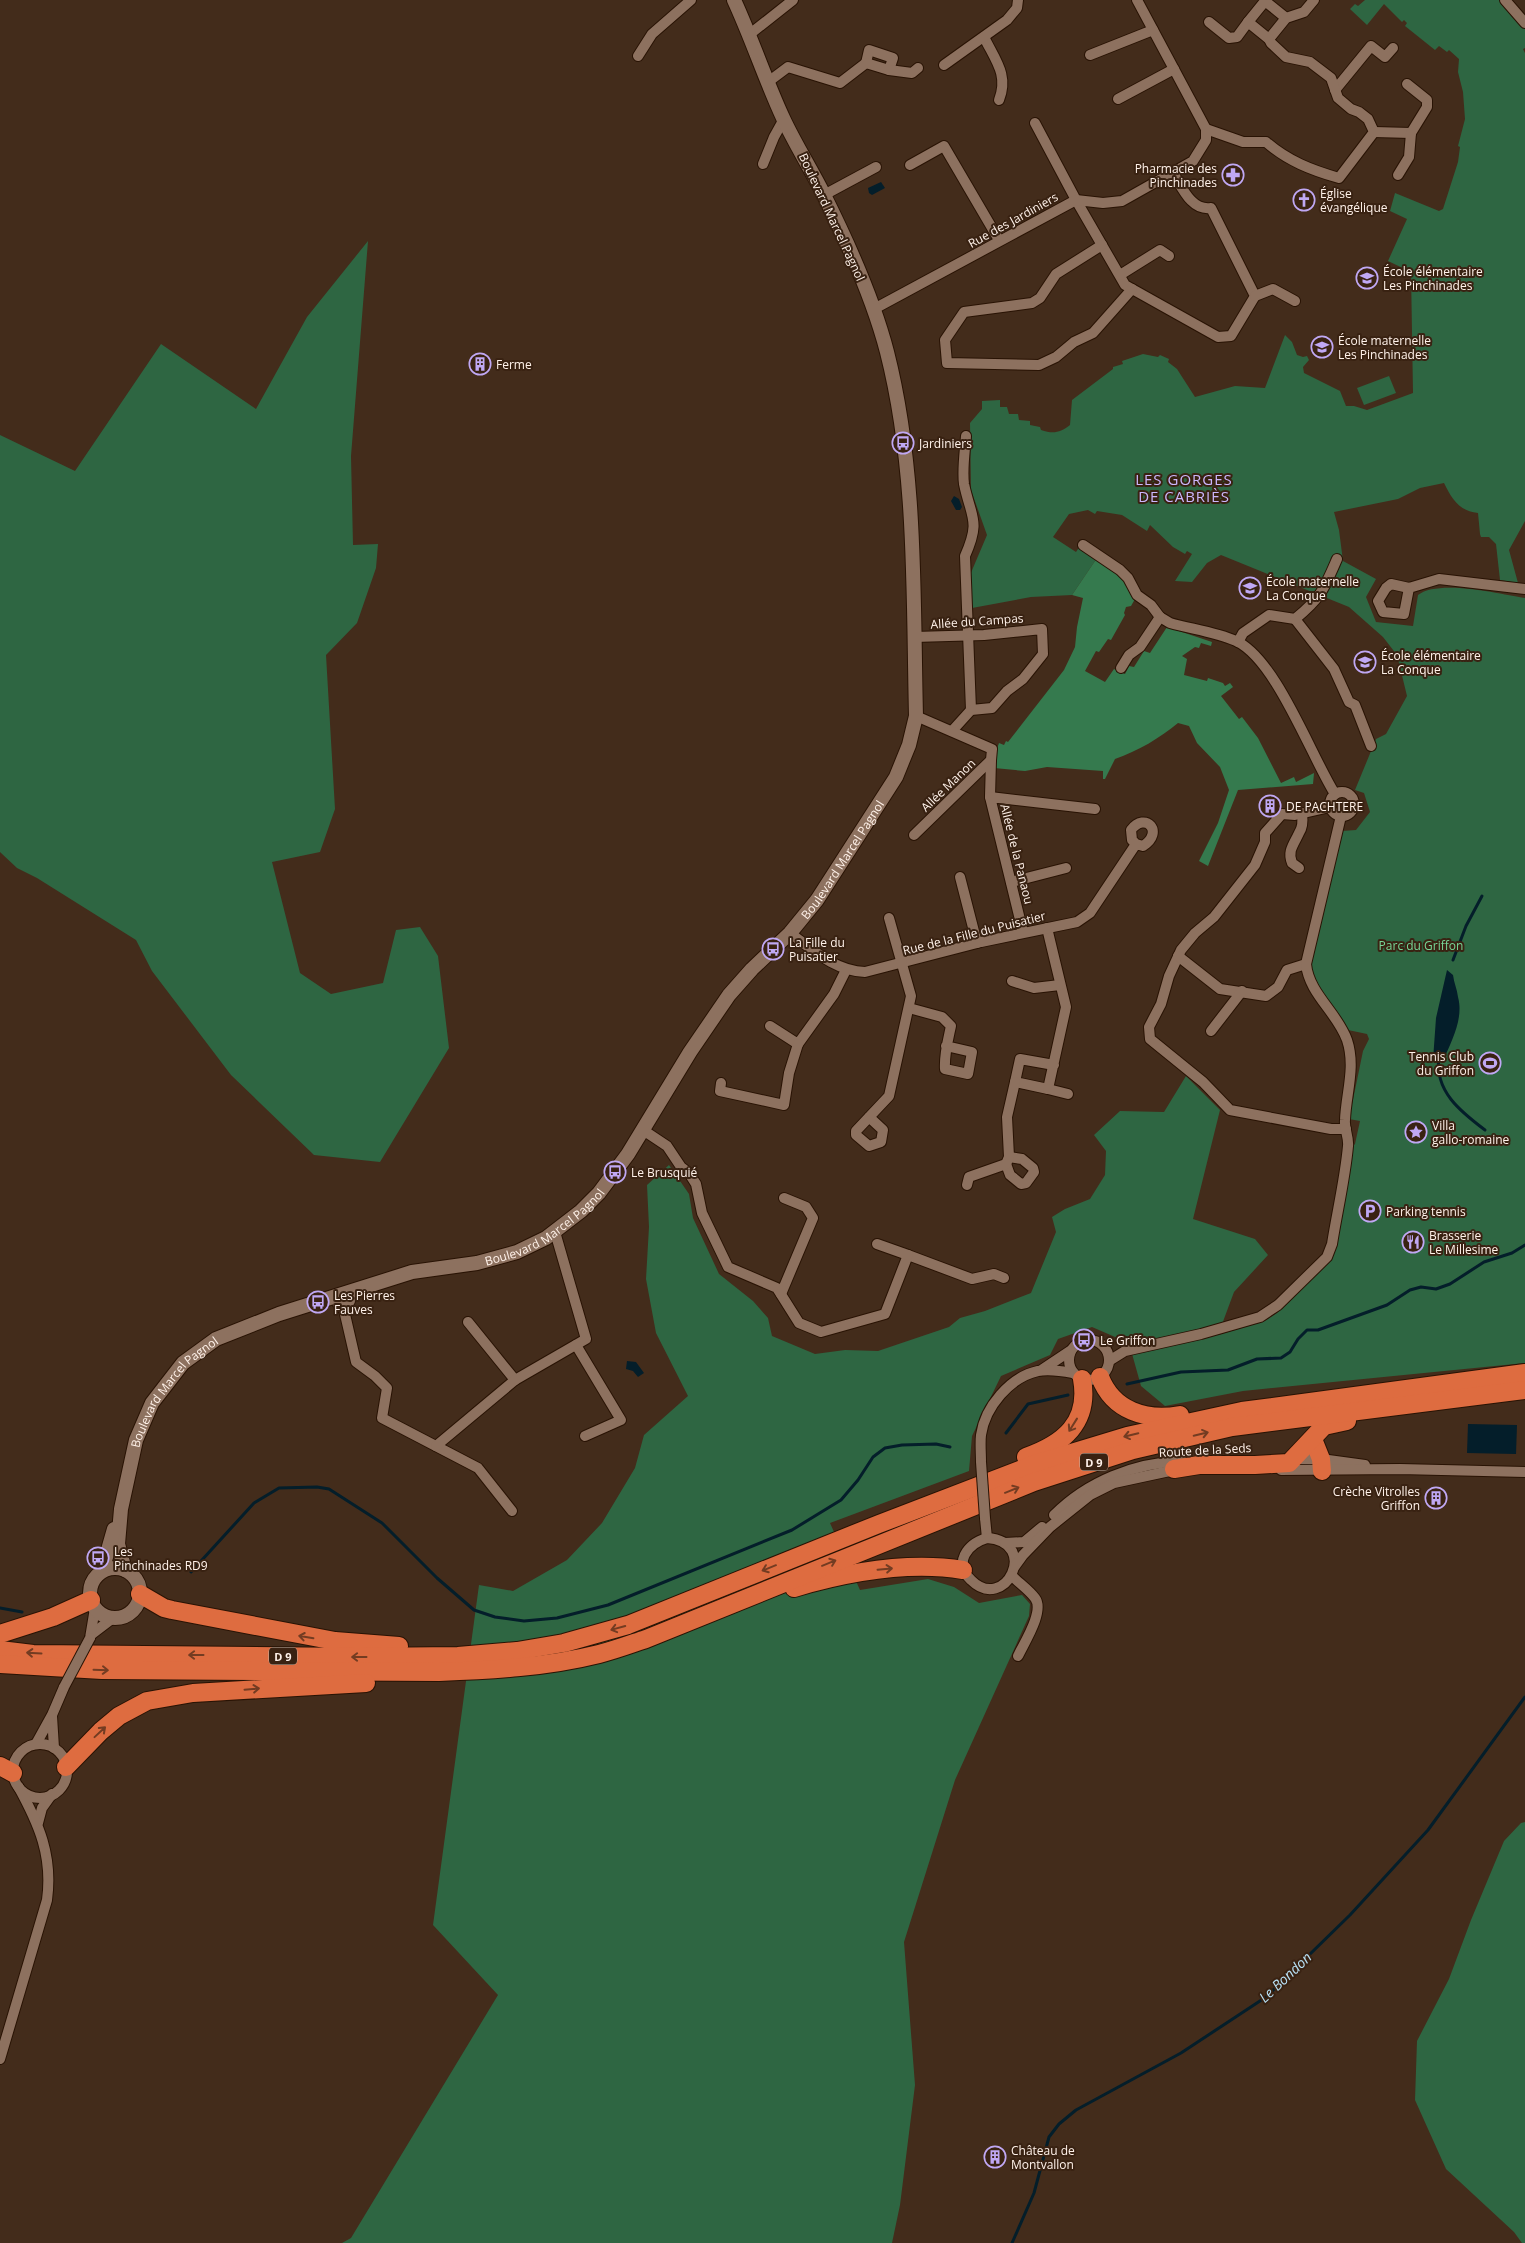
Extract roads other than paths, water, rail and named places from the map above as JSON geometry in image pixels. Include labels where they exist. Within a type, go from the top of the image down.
[{"type":"highway","points":[[1100,1377],[1105,1391],[1117,1403],[1130,1411],[1147,1416],[1167,1418],[1282,1397],[1421,1380],[1525,1372]]},
{"type":"highway","name":"D 9","points":[[0,1650],[33,1654],[440,1656],[517,1651],[564,1643],[628,1625],[879,1524],[1038,1463],[1127,1436],[1242,1411],[1525,1372]]},
{"type":"highway","points":[[879,1524],[946,1490],[1063,1440],[1082,1410],[1084,1392],[1077,1376]]},
{"type":"highway","points":[[1174,1469],[1199,1465],[1280,1465],[1289,1463],[1324,1426],[1332,1423],[1525,1391]]},
{"type":"highway","name":"D 9","points":[[0,1664],[102,1670],[429,1672],[528,1666],[600,1654],[687,1622],[1034,1482],[1133,1450],[1232,1427],[1525,1391]]},
{"type":"highway","points":[[1313,1439],[1321,1465]]},
{"type":"highway","points":[[687,1622],[815,1582],[871,1570],[911,1567],[945,1567],[963,1570]]},
{"type":"highway","points":[[140,1594],[164,1608],[335,1641],[441,1649],[564,1643]]},
{"type":"highway","points":[[0,1634],[93,1604]]},
{"type":"highway","points":[[66,1767],[101,1731],[119,1716],[147,1701],[167,1696],[264,1687],[440,1680],[528,1666]]},
{"type":"street","points":[[638,56],[652,34],[691,0]]},
{"type":"street","name":"Boulevard Marcel Pagnol","points":[[102,1571],[121,1509],[132,1454],[140,1427],[152,1403],[183,1363],[216,1339],[231,1331],[342,1294],[412,1272],[491,1260],[517,1252],[555,1232],[582,1211],[598,1194],[643,1130],[690,1052],[729,995],[752,969],[790,932],[816,900],[896,777],[916,716],[908,484],[899,409],[887,351],[874,309],[849,249],[824,195],[784,119],[750,34],[734,0]]},
{"type":"street","points":[[750,34],[793,0]]},
{"type":"street","points":[[944,66],[1007,20],[1017,8],[1018,0]]},
{"type":"street","points":[[1137,0],[1206,134],[1242,142],[1266,142],[1282,155],[1308,169],[1339,178],[1374,132]]},
{"type":"street","points":[[1269,38],[1286,18],[1304,12],[1314,0]]},
{"type":"street","points":[[1505,0],[1525,23]]},
{"type":"street","points":[[1209,22],[1229,38],[1237,37],[1266,1],[1286,18]]},
{"type":"street","points":[[1248,22],[1269,38],[1286,57],[1310,62],[1331,78],[1338,98],[1351,109],[1368,119],[1374,132]]},
{"type":"street","points":[[1090,54],[1153,30]]},
{"type":"street","points":[[984,38],[1003,75],[1003,89],[999,100]]},
{"type":"street","points":[[1335,90],[1371,46],[1385,57],[1392,48]]},
{"type":"street","points":[[768,82],[788,67],[840,83],[866,63],[889,70],[912,73],[918,68]]},
{"type":"street","points":[[1118,99],[1174,69]]},
{"type":"street","points":[[1398,175],[1409,157],[1411,133],[1427,107],[1427,100],[1407,84]]},
{"type":"street","points":[[763,164],[784,119]]},
{"type":"street","points":[[1035,124],[1125,285],[1218,338],[1231,336],[1255,296],[1273,289],[1295,301]]},
{"type":"street","points":[[1374,132],[1411,133]]},
{"type":"street","name":"Rue des Jardiniers","points":[[874,309],[948,271],[999,240],[1076,200],[1103,203],[1122,201],[1194,161],[1206,134]]},
{"type":"street","points":[[910,165],[944,146],[999,240]]},
{"type":"street","points":[[824,195],[876,167]]},
{"type":"street","points":[[1173,173],[1191,202],[1204,209],[1211,208],[1255,296]]},
{"type":"street","points":[[1102,245],[1056,274],[1040,298],[1032,303],[964,312],[945,340],[947,363],[1039,365],[1056,356],[1074,342],[1094,333],[1132,289]]},
{"type":"street","points":[[1120,275],[1160,250],[1169,256]]},
{"type":"street","points":[[916,716],[952,731],[971,710],[967,636],[966,556],[974,538],[974,516],[964,483],[966,436]]},
{"type":"street","points":[[1083,545],[1120,570],[1128,578],[1137,595],[1152,605],[1160,617],[1170,623],[1238,642],[1251,651],[1290,706],[1322,774],[1336,794]]},
{"type":"street","points":[[1295,619],[1316,602],[1326,585],[1337,559]]},
{"type":"street","points":[[1409,588],[1439,579],[1525,589]]},
{"type":"street","points":[[1238,642],[1243,633],[1269,615],[1295,619],[1334,669],[1349,702],[1355,705],[1371,746]]},
{"type":"street","points":[[1121,668],[1128,655],[1140,647],[1160,617]]},
{"type":"street","name":"Allée du Campas","points":[[914,637],[967,636],[1042,629],[1042,654],[1023,678],[1007,691],[992,708],[971,710]]},
{"type":"street","name":"Allée Manon","points":[[914,835],[991,760],[992,749],[952,731]]},
{"type":"street","points":[[990,797],[991,760]]},
{"type":"street","points":[[1345,792],[1349,794],[1354,803],[1351,813],[1341,816],[1332,812],[1330,807],[1332,797],[1336,794],[1345,792]]},
{"type":"street","name":"Allée de la Panaou","points":[[1023,932],[990,797],[1095,810]]},
{"type":"street","points":[[1330,807],[1302,814],[1282,814],[1274,822],[1265,833],[1266,842],[1255,865],[1214,917],[1194,933],[1178,956],[1169,976],[1161,1004],[1149,1027],[1150,1039],[1203,1082],[1230,1110],[1331,1130],[1346,1129]]},
{"type":"street","points":[[1299,868],[1292,863],[1291,851],[1292,845],[1300,832],[1302,814]]},
{"type":"street","points":[[1109,1362],[1125,1351],[1201,1334],[1260,1317],[1278,1305],[1327,1257],[1332,1244],[1348,1146],[1345,1119],[1351,1061],[1347,1041],[1342,1029],[1312,986],[1307,975],[1306,964],[1341,816]]},
{"type":"street","name":"Rue de la Fille du Puisatier","points":[[790,932],[825,958],[846,970],[865,972],[1023,932],[1077,922],[1090,913],[1136,844]]},
{"type":"street","points":[[1011,882],[1066,868]]},
{"type":"street","points":[[960,877],[977,943]]},
{"type":"street","points":[[869,1117],[889,1096],[911,996],[889,918]]},
{"type":"street","points":[[1047,928],[1066,1007],[1048,1089]]},
{"type":"street","points":[[1178,956],[1220,989],[1266,996],[1278,987],[1287,970],[1306,964]]},
{"type":"street","points":[[721,1083],[720,1091],[784,1104],[798,1044],[834,994],[846,970]]},
{"type":"street","points":[[1012,981],[1034,988],[1060,985]]},
{"type":"street","points":[[1211,1031],[1242,991]]},
{"type":"street","points":[[908,1008],[942,1017],[951,1026],[946,1046]]},
{"type":"street","points":[[770,1026],[798,1044]]},
{"type":"street","points":[[967,1185],[969,1177],[1008,1161],[1007,1116],[1020,1059],[1054,1066]]},
{"type":"street","points":[[1015,1082],[1068,1094]]},
{"type":"street","points":[[643,1130],[667,1146],[681,1167],[689,1173],[696,1184],[702,1213],[728,1267],[777,1288],[799,1323],[821,1332],[885,1314],[908,1255]]},
{"type":"street","points":[[781,1294],[812,1218],[806,1207],[784,1198]]},
{"type":"street","points":[[436,1446],[515,1380],[586,1339],[555,1232]]},
{"type":"street","points":[[877,1244],[972,1279],[994,1274],[1004,1278]]},
{"type":"street","points":[[342,1294],[338,1304],[344,1310],[356,1362],[387,1388],[382,1418],[478,1468],[512,1511]]},
{"type":"street","points":[[468,1322],[515,1380]]},
{"type":"street","points":[[1040,1371],[1070,1352],[1078,1342],[1084,1340],[1091,1340],[1125,1351]]},
{"type":"street","points":[[576,1345],[622,1420],[585,1436]]},
{"type":"street","points":[[987,1538],[981,1462],[981,1434],[989,1410],[1008,1386],[1032,1373],[1057,1370],[1094,1380],[1100,1377],[1105,1373],[1109,1362],[1106,1350],[1102,1345]]},
{"type":"street","points":[[1070,1352],[1068,1364],[1077,1376]]},
{"type":"street","name":"Route de la Seds","points":[[1005,1542],[1024,1542],[1085,1489],[1112,1476],[1173,1461],[1293,1459],[1321,1465]]},
{"type":"street","name":"Route de la Seds","points":[[1014,1571],[1023,1555],[1050,1527],[1090,1495],[1114,1483],[1174,1469],[1321,1465],[1525,1472]]},
{"type":"street","name":"Boulevard Marcel Pagnol","points":[[121,1509],[118,1544],[125,1570]]},
{"type":"street","points":[[1014,1571],[1003,1585],[991,1589],[979,1587],[970,1580],[963,1570],[962,1557],[976,1541],[987,1538],[1005,1542],[1013,1553],[1014,1571],[1036,1599],[1038,1608],[1036,1620],[1018,1656]]},
{"type":"street","points":[[36,1744],[91,1636],[114,1618],[129,1614],[138,1602],[140,1594],[136,1580],[125,1570],[117,1568],[102,1571],[91,1584],[93,1604],[91,1636]]},
{"type":"street","points":[[93,1604],[100,1613],[114,1618]]},
{"type":"street","points":[[52,1715],[54,1748]]},
{"type":"street","points":[[0,2059],[47,1900],[49,1884],[48,1867],[38,1823],[10,1775],[16,1758],[26,1747],[43,1744],[54,1748],[62,1756],[66,1767],[63,1783],[42,1808],[38,1823]]},
{"type":"street","points":[[10,1775],[33,1797],[52,1794]]},
{"type":"water","points":[[881,182],[885,188],[872,195],[869,193],[868,188]]},
{"type":"water","points":[[954,496],[959,499],[962,507],[960,510],[956,510],[951,501]]},
{"type":"water","points":[[1447,970],[1453,975],[1458,994],[1459,1014],[1456,1030],[1443,1061],[1433,1060],[1436,1018]]},
{"type":"water","points":[[627,1361],[636,1362],[644,1373],[638,1377],[633,1371],[626,1369]]},
{"type":"water","points":[[1468,1424],[1517,1425],[1516,1454],[1467,1453]]},
{"type":"waterway","points":[[1453,960],[1466,926],[1482,896]]},
{"type":"waterway","points":[[1439,1057],[1441,1080],[1451,1100],[1485,1130]]},
{"type":"waterway","points":[[1127,1384],[1181,1372],[1228,1370],[1257,1359],[1281,1358],[1290,1352],[1298,1339],[1307,1330],[1318,1330],[1387,1305],[1410,1290],[1421,1287],[1436,1289],[1450,1284],[1484,1262],[1512,1253],[1525,1245]]},
{"type":"waterway","points":[[1006,1433],[1028,1404],[1068,1395]]},
{"type":"waterway","points":[[191,1572],[254,1503],[279,1488],[317,1487],[329,1489],[382,1523],[437,1578],[474,1610],[495,1617],[524,1621],[557,1618],[608,1605],[792,1530],[841,1500],[858,1480],[873,1457],[885,1448],[902,1445],[936,1444],[950,1447]]},
{"type":"waterway","points":[[0,1608],[22,1612]]},
{"type":"waterway","name":"Le Bondon","points":[[1012,2243],[1034,2193],[1049,2137],[1059,2124],[1076,2110],[1181,2053],[1266,1997],[1350,1915],[1428,1830],[1525,1697]]},
{"type":"place","name":"Pharmacie des Pinchinades","points":[[1233,175]]},
{"type":"place","name":"Église évangélique","points":[[1304,200]]},
{"type":"place","name":"École élémentaire Les Pinchinades","points":[[1367,278]]},
{"type":"place","name":"École maternelle Les Pinchinades","points":[[1322,347]]},
{"type":"place","name":"Ferme","points":[[480,364]]},
{"type":"place","name":"Jardiniers","points":[[903,443]]},
{"type":"place","name":"École maternelle La Conque","points":[[1250,588]]},
{"type":"place","name":"École élémentaire La Conque","points":[[1365,662]]},
{"type":"place","name":"DE PACHTERE","points":[[1270,806]]},
{"type":"place","name":"La Fille du Puisatier","points":[[773,949]]},
{"type":"place","name":"Tennis Club du Griffon","points":[[1490,1063]]},
{"type":"place","name":"Villa gallo-romaine","points":[[1416,1132]]},
{"type":"place","name":"Le Brusquié","points":[[615,1172]]},
{"type":"place","name":"Parking tennis","points":[[1370,1211]]},
{"type":"place","name":"Brasserie Le Millesime","points":[[1413,1242]]},
{"type":"place","name":"Les Pierres Fauves","points":[[318,1302]]},
{"type":"place","name":"Le Griffon","points":[[1084,1340]]},
{"type":"place","name":"Crèche Vitrolles Griffon","points":[[1436,1498]]},
{"type":"place","name":"Les Pinchinades RD9","points":[[98,1558]]},
{"type":"place","name":"Château de Montvallon","points":[[995,2157]]},
{"type":"district","name":"LES GORGES DE CABRIÈS","points":[[1184,488]]},
{"type":"park label","name":"Parc du Griffon","points":[[1421,945]]}]
